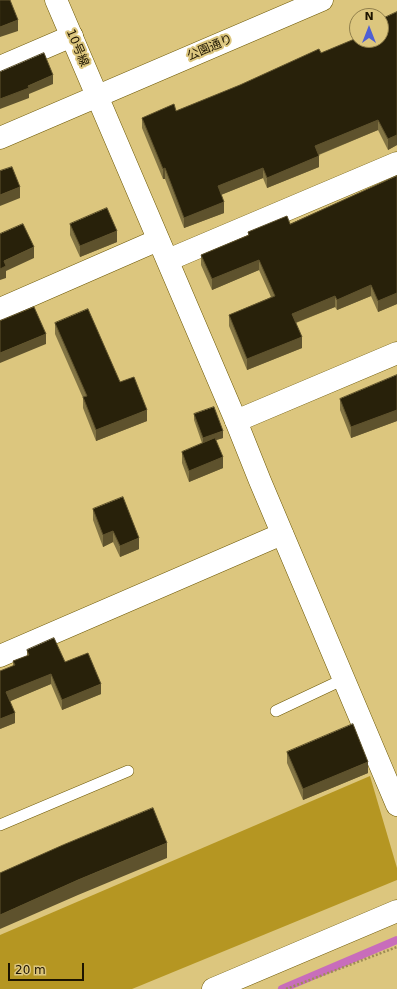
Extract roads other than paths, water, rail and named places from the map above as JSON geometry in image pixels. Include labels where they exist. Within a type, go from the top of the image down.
[{"type":"street","name":"10号線","points":[[56,0],[158,240],[168,260],[397,805]]},
{"type":"street","name":"公園通り","points":[[0,138],[322,0]]},
{"type":"street","points":[[0,67],[72,36]]},
{"type":"street","points":[[168,260],[397,163]]},
{"type":"street","points":[[0,309],[158,240]]},
{"type":"street","points":[[236,421],[397,353]]},
{"type":"street","points":[[0,656],[282,534]]},
{"type":"street","points":[[213,989],[397,911]]},
{"type":"lane","points":[[276,711],[344,679]]},
{"type":"lane","points":[[0,825],[128,771]]},
{"type":"waterway","points":[[282,989],[397,940]]}]
